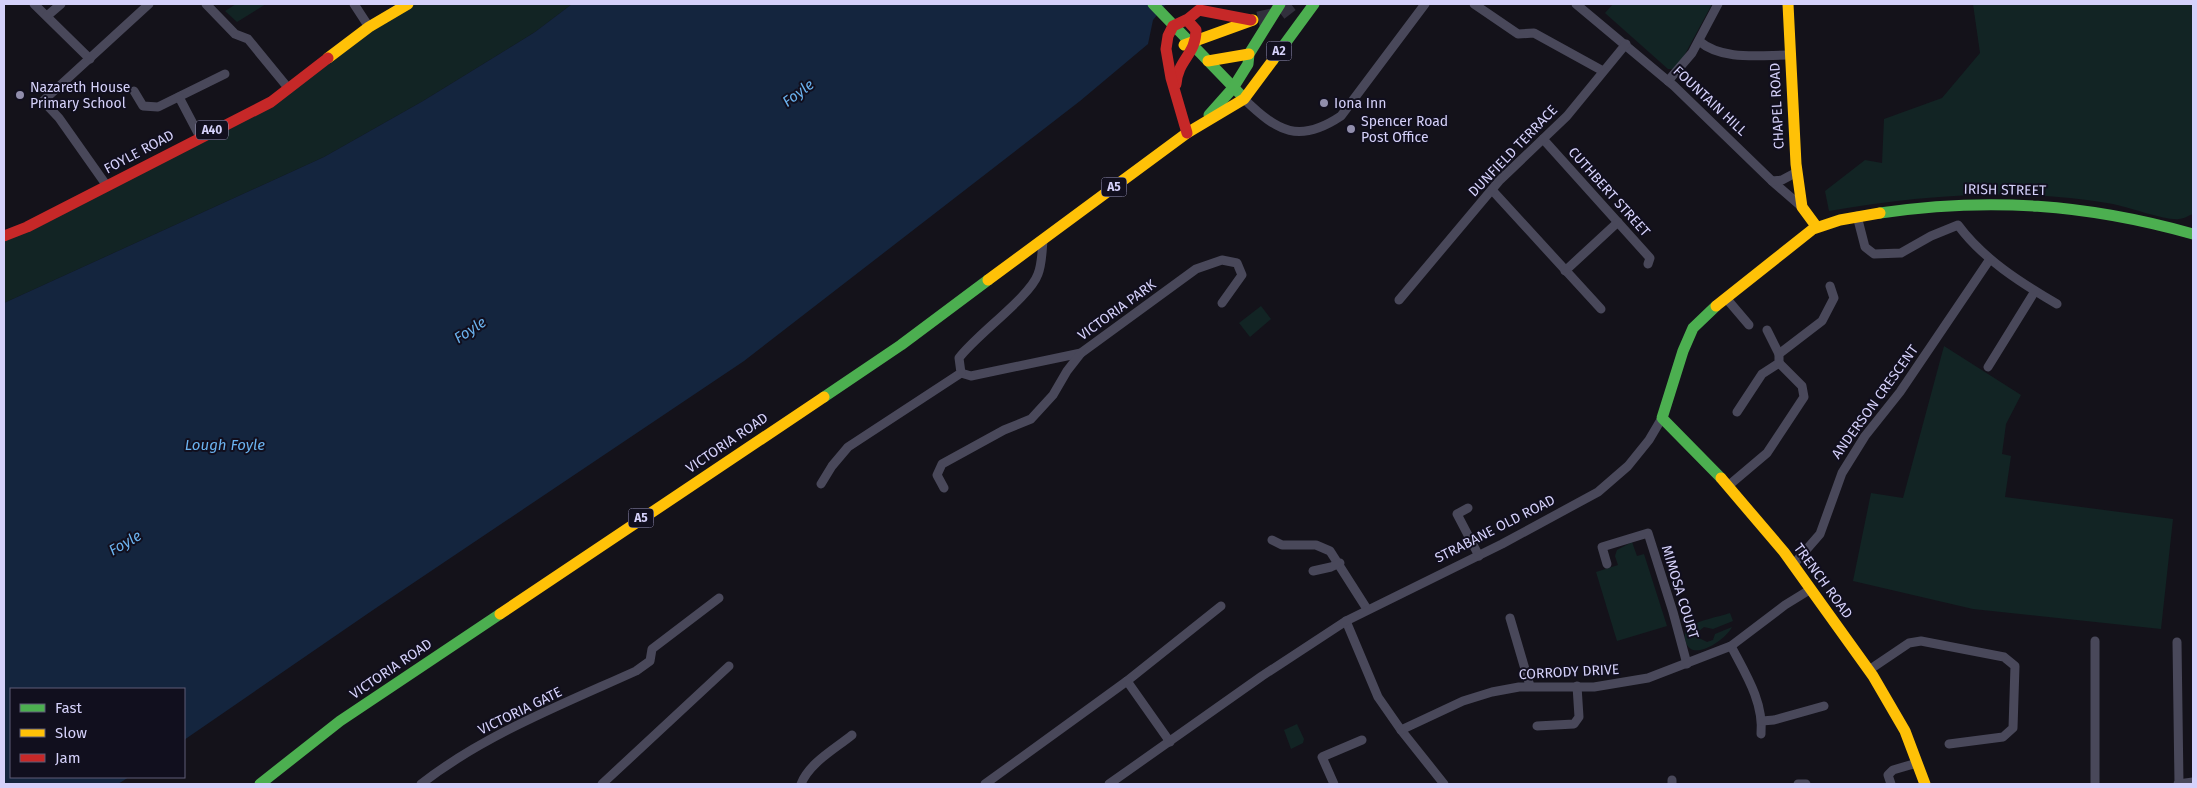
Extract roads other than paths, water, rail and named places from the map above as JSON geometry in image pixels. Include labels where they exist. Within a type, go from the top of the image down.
[{"type":"main road","name":"FOYLE ROAD","points":[[4,236],[107,186],[271,102],[369,27],[408,4]]},
{"type":"main road","points":[[1153,4],[1244,99]]},
{"type":"main road","name":"A2","points":[[1233,88],[1248,64],[1248,54],[1280,4]]},
{"type":"main road","name":"A2","points":[[1244,99],[1314,4]]},
{"type":"main road","name":"CHAPEL ROAD","points":[[1788,4],[1789,55],[1797,172],[1802,207]]},
{"type":"main road","points":[[1176,90],[1177,70],[1196,44],[1207,36],[1255,20],[1199,10],[1187,20],[1177,22],[1170,32],[1165,52],[1187,133]]},
{"type":"main road","points":[[1159,13],[1187,20],[1196,30],[1196,44],[1186,46],[1170,32],[1159,13]]},
{"type":"main road","name":"A2","points":[[1207,59],[1248,54]]},
{"type":"main road","name":"VICTORIA ROAD","points":[[1206,121],[1233,88]]},
{"type":"main road","name":"VICTORIA ROAD","points":[[260,784],[340,721],[901,345],[1187,133],[1244,99]]},
{"type":"main road","name":"IRISH STREET","points":[[1816,226],[1857,216],[1916,206],[1969,203],[2045,204],[2106,213],[2193,234]]},
{"type":"main road","name":"FOUNTAIN HILL","points":[[1802,207],[1816,226]]},
{"type":"main road","name":"STRABANE OLD ROAD","points":[[1662,418],[1690,334],[1705,315],[1816,226]]},
{"type":"main road","name":"TRENCH ROAD","points":[[1662,418],[1688,440],[1754,513],[1811,589],[1869,670],[1902,725],[1925,784]]},
{"type":"street","points":[[34,4],[90,59]]},
{"type":"street","points":[[47,16],[61,4]]},
{"type":"street","points":[[107,186],[59,118],[42,101],[149,4]]},
{"type":"street","points":[[206,4],[235,34],[248,39],[289,90]]},
{"type":"street","points":[[354,4],[369,27]]},
{"type":"street","points":[[1244,99],[1273,124],[1291,133],[1311,132],[1326,126],[1341,116],[1425,4]]},
{"type":"street","points":[[1474,4],[1518,34],[1534,33],[1603,71]]},
{"type":"street","name":"FOUNTAIN HILL","points":[[1576,4],[1668,81],[1772,181],[1802,207]]},
{"type":"street","points":[[1668,81],[1677,73],[1699,41],[1718,4]]},
{"type":"street","points":[[1699,41],[1718,52],[1746,55],[1789,55]]},
{"type":"street","name":"DUNFIELD TERRACE","points":[[1398,300],[1492,190],[1567,116],[1626,44]]},
{"type":"street","points":[[134,91],[143,106],[158,107],[225,74]]},
{"type":"street","points":[[179,98],[200,137]]},
{"type":"street","name":"CUTHBERT STREET","points":[[1543,139],[1650,258],[1648,264]]},
{"type":"street","points":[[1772,181],[1782,180],[1797,172]]},
{"type":"street","points":[[1492,190],[1601,309]]},
{"type":"street","points":[[1857,216],[1865,247],[1874,254],[1901,253],[1958,225],[1972,244],[1990,259],[2057,304]]},
{"type":"street","points":[[1565,271],[1618,222]]},
{"type":"street","points":[[821,484],[832,466],[848,447],[961,373],[959,358],[970,343],[1021,296],[1038,275],[1044,240]]},
{"type":"street","name":"ANDERSON CRESCENT","points":[[1793,565],[1820,534],[1842,473],[1865,436],[1900,392],[1990,259]]},
{"type":"street","name":"VICTORIA PARK","points":[[961,373],[972,376],[1081,353],[1196,269],[1222,260],[1236,264],[1242,275],[1222,303]]},
{"type":"street","points":[[1737,412],[1762,374],[1822,321],[1834,298],[1830,286]]},
{"type":"street","points":[[1988,367],[2035,291]]},
{"type":"street","points":[[1726,298],[1749,325]]},
{"type":"street","points":[[1728,486],[1767,453],[1804,397],[1802,386],[1779,359],[1767,330]]},
{"type":"street","points":[[944,488],[937,475],[942,464],[1004,430],[1032,419],[1052,396],[1067,371],[1081,353]]},
{"type":"street","name":"STRABANE OLD ROAD","points":[[1110,784],[1262,676],[1346,621],[1367,609],[1479,556],[1598,492],[1628,466],[1649,440],[1662,418]]},
{"type":"street","points":[[1468,508],[1457,514],[1479,556]]},
{"type":"street","name":"MIMOSA COURT","points":[[1607,564],[1602,547],[1648,533],[1687,664]]},
{"type":"street","points":[[1272,540],[1282,545],[1316,545],[1330,551],[1340,563],[1367,609]]},
{"type":"street","points":[[1313,571],[1332,568],[1340,563]]},
{"type":"street","name":"CORRODY DRIVE","points":[[1401,730],[1463,701],[1492,692],[1530,686],[1577,686],[1627,682],[1687,664],[1732,646],[1785,605],[1811,589]]},
{"type":"street","name":"VICTORIA GATE","points":[[421,784],[473,750],[510,730],[636,671],[650,661],[652,649],[719,598]]},
{"type":"street","points":[[986,784],[1127,681],[1221,606]]},
{"type":"street","points":[[1510,618],[1530,686]]},
{"type":"street","points":[[1346,621],[1378,697],[1401,730],[1444,784]]},
{"type":"street","points":[[1869,670],[1909,644],[1921,641],[2011,660],[2015,666],[2013,728],[2003,737],[1949,744]]},
{"type":"street","points":[[2095,641],[2095,784]]},
{"type":"street","points":[[2177,642],[2179,784],[2193,782]]},
{"type":"street","points":[[1732,646],[1756,697],[1762,720],[1761,734]]},
{"type":"street","points":[[602,784],[729,666]]},
{"type":"street","points":[[1127,681],[1170,742]]},
{"type":"street","points":[[1537,726],[1574,724],[1579,717],[1577,686]]},
{"type":"street","points":[[1762,720],[1774,720],[1824,706]]},
{"type":"street","points":[[801,784],[803,778],[818,762],[852,736]]},
{"type":"street","points":[[1334,784],[1322,757],[1362,740]]},
{"type":"street","points":[[1891,784],[1888,774],[1893,770],[1917,763]]},
{"type":"street","points":[[1798,784],[1806,784]]},
{"type":"water","name":"Lough Foyle","points":[[572,4],[1166,4],[1153,20],[1148,44],[1080,101],[744,361],[373,610],[185,739],[185,688],[10,688],[10,778],[127,778],[118,784],[4,784],[4,303],[324,157],[423,101],[535,32]]},
{"type":"tunnel","points":[[1258,19],[1277,15],[1291,4]]},
{"type":"place","name":"Nazareth House Primary School","points":[[20,95]]},
{"type":"place","name":"Iona Inn","points":[[1324,103]]},
{"type":"place","name":"Spencer Road Post Office","points":[[1351,129]]},
{"type":"water label","name":"Foyle","points":[[798,93]]},
{"type":"water label","name":"Foyle","points":[[470,330]]},
{"type":"water label","name":"Foyle","points":[[125,543]]}]
